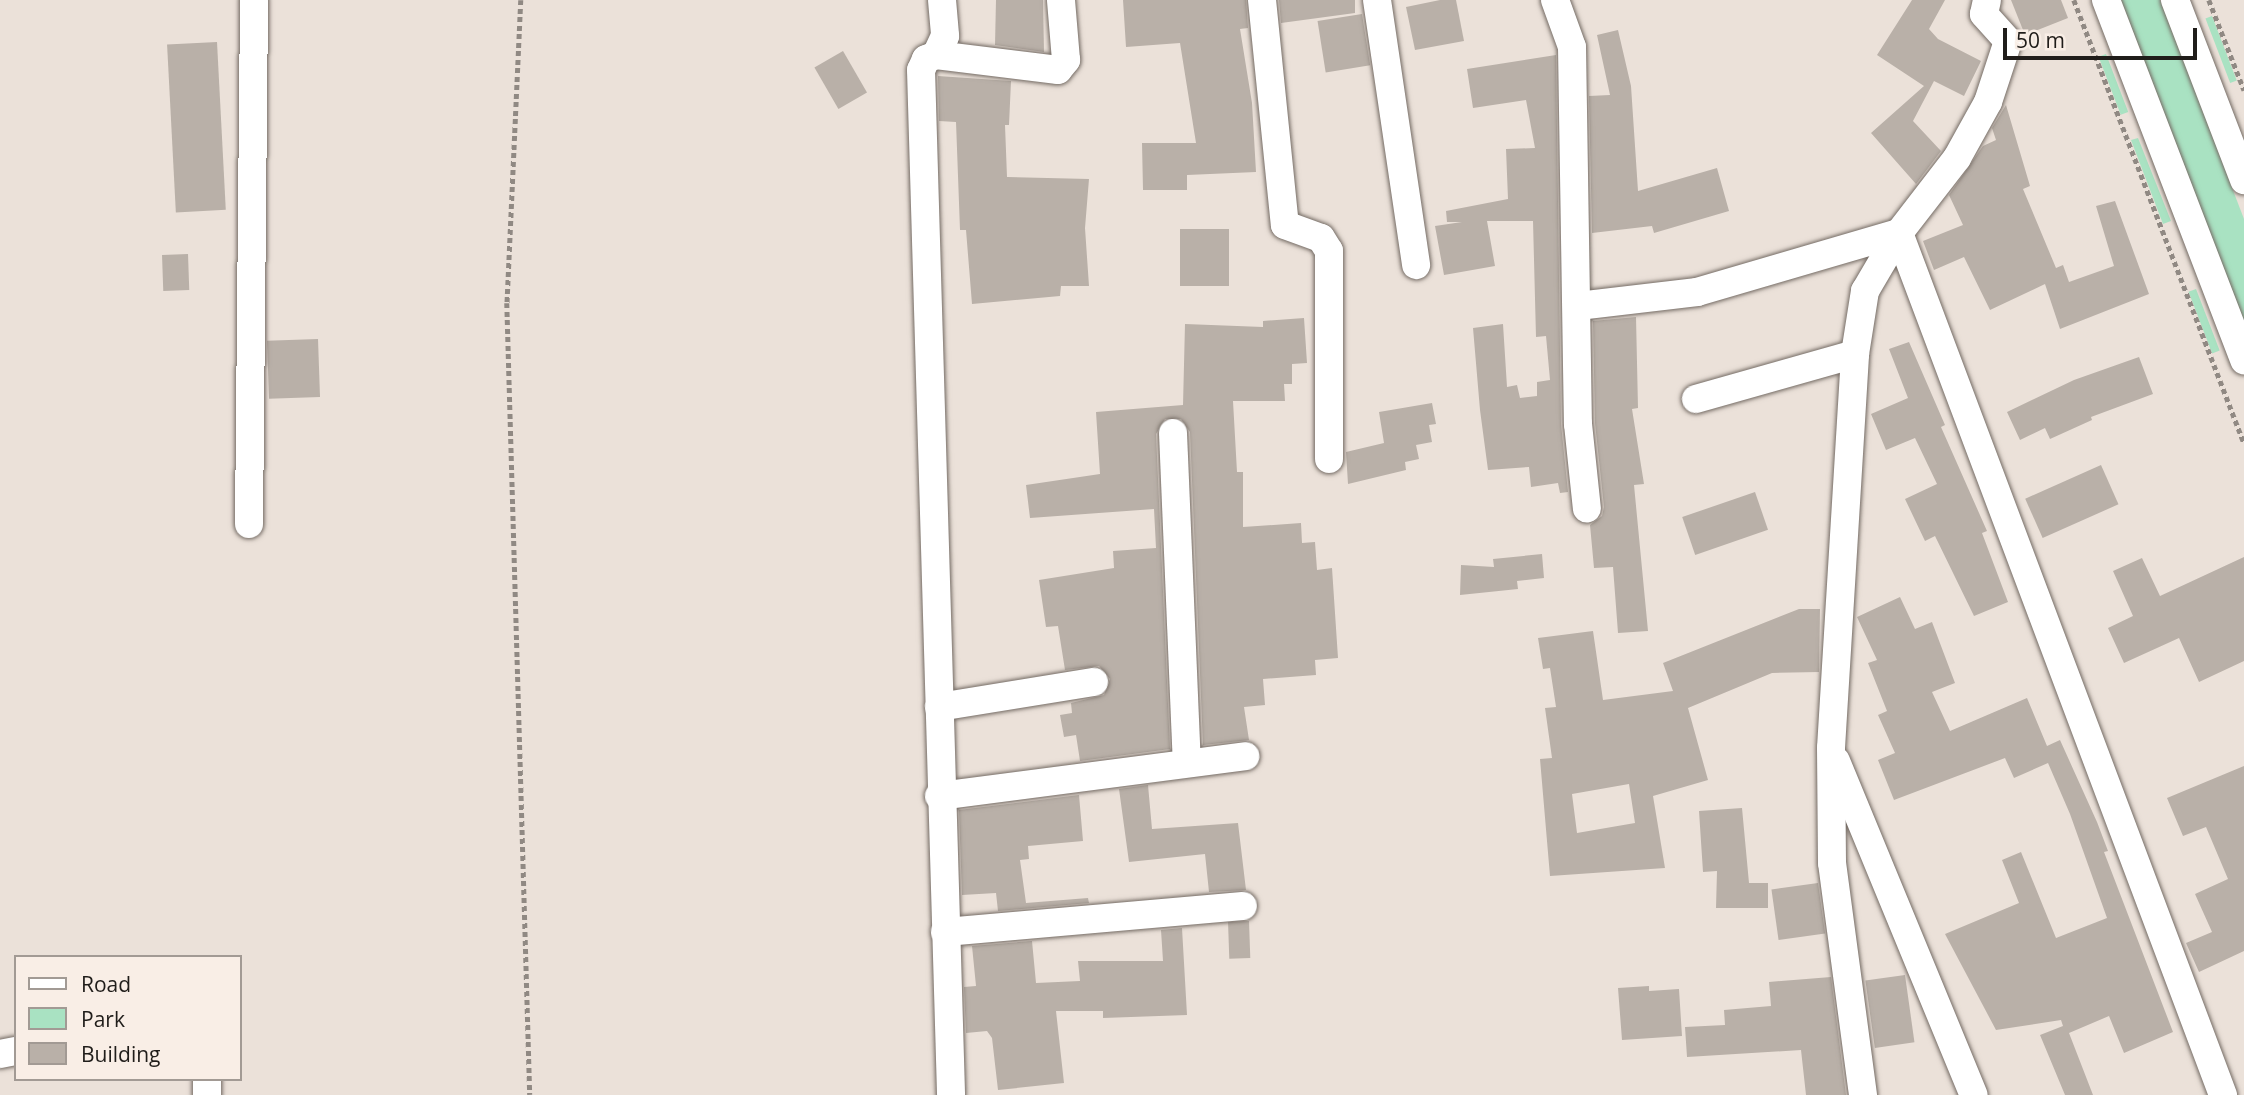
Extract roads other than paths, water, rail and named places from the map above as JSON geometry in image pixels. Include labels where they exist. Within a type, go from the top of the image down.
[{"type":"street","points":[[248,524],[254,0]]},
{"type":"street","points":[[936,55],[945,36],[942,0]]},
{"type":"street","points":[[951,1095],[939,796],[939,707],[921,70],[926,59],[936,55],[1058,69],[1066,60],[1060,0]]},
{"type":"street","points":[[1262,0],[1285,225],[1321,238],[1329,251],[1329,459]]},
{"type":"street","points":[[1377,0],[1416,265]]},
{"type":"street","points":[[1555,0],[1572,47],[1578,424],[1587,509]]},
{"type":"street","points":[[1863,1095],[1832,863],[1831,748],[1856,354],[1865,291],[1899,233],[1957,158],[1988,102],[2008,41],[1984,13],[1987,0]]},
{"type":"street","points":[[2106,0],[2244,360]]},
{"type":"street","points":[[2175,0],[2244,180]]},
{"type":"street","points":[[1578,306],[1698,292],[1899,233]]},
{"type":"street","points":[[1899,233],[2223,1095]]},
{"type":"street","points":[[1696,399],[1856,354]]},
{"type":"street","points":[[1173,433],[1187,763]]},
{"type":"street","points":[[939,707],[1094,682]]},
{"type":"street","points":[[1831,748],[1974,1095]]},
{"type":"street","points":[[939,796],[1245,756]]},
{"type":"street","points":[[945,932],[1243,906]]}]
